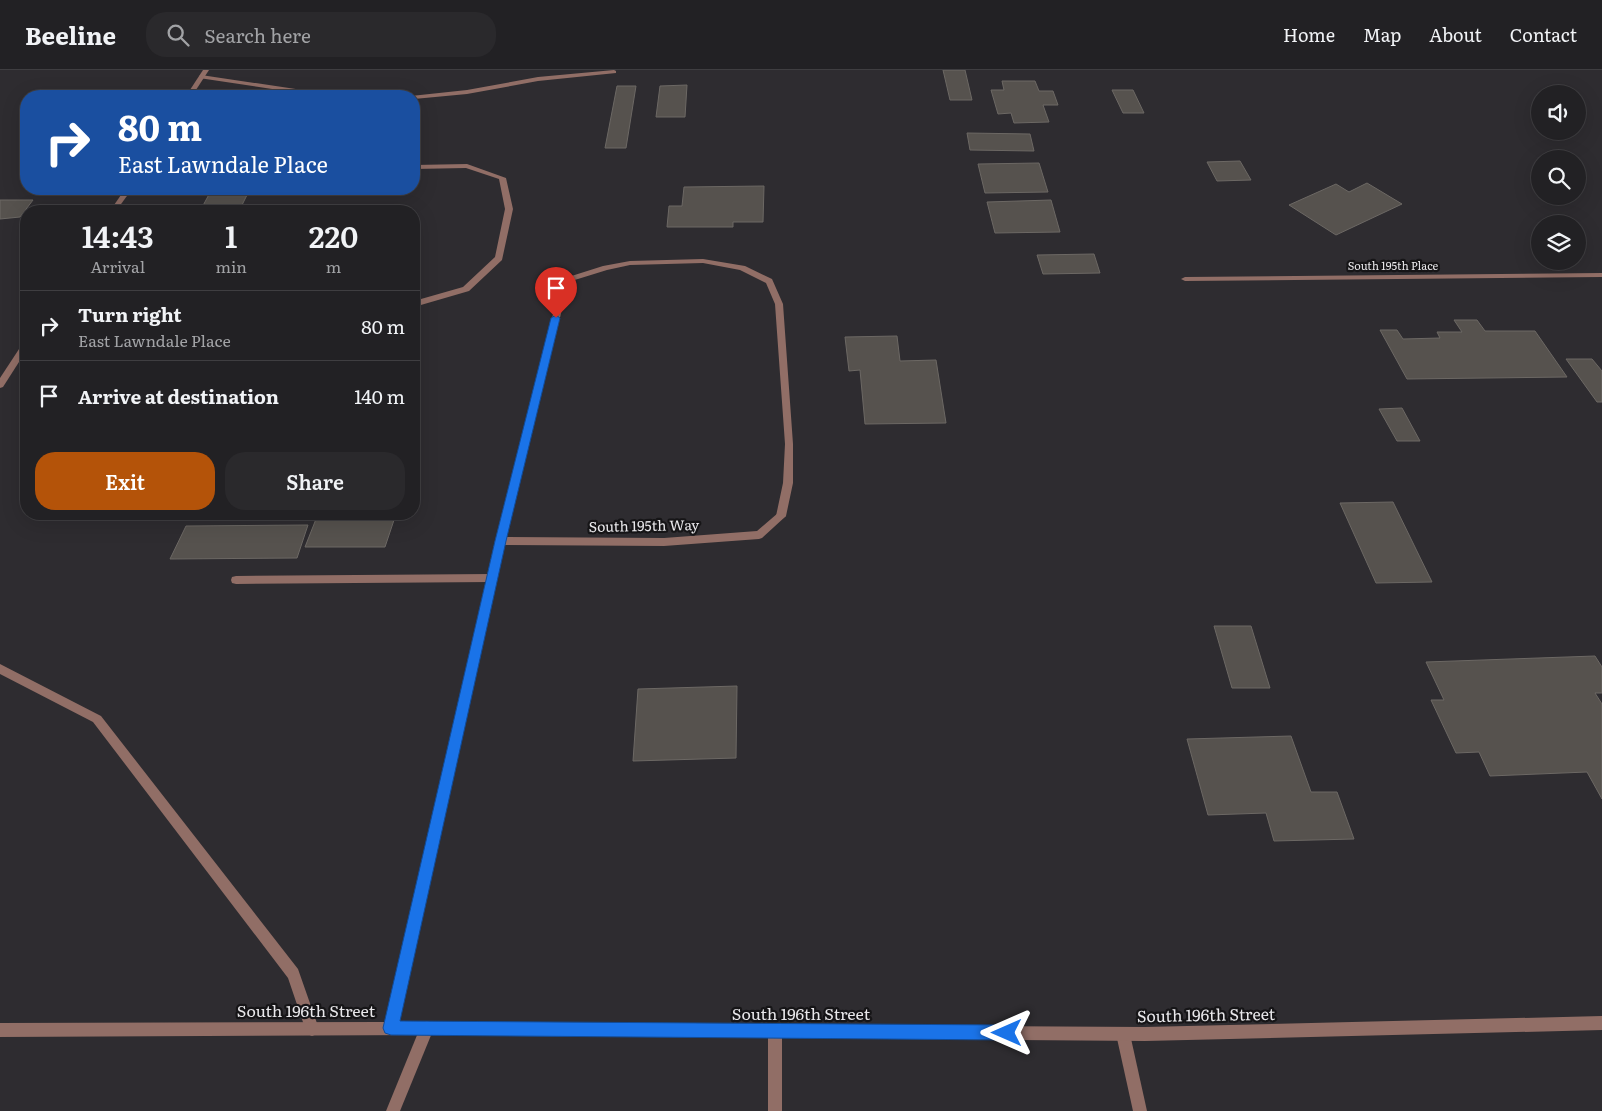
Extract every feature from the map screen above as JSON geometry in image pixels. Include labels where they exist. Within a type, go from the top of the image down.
[{"type":"street","points":[[193,90],[206,70]]},
{"type":"street","points":[[420,96],[466,92],[538,79],[614,72]]},
{"type":"street","points":[[201,77],[289,90]]},
{"type":"street","points":[[420,167],[467,166],[502,178],[510,209],[499,258],[466,289],[420,302]]},
{"type":"street","name":"South 195th Way","points":[[703,261],[742,268],[769,282],[779,304],[789,444],[788,483],[781,516],[760,535],[664,542],[500,541],[565,281],[606,268],[630,263],[703,261]]},
{"type":"street","name":"South 195th Place","points":[[1185,279],[1602,275]]},
{"type":"street","points":[[0,385],[20,353]]},
{"type":"street","points":[[391,1028],[500,541]]},
{"type":"street","points":[[236,580],[492,578]]},
{"type":"street","points":[[0,669],[97,719],[293,974],[312,1029]]},
{"type":"street","name":"South 196th Street","points":[[0,1030],[428,1028],[1123,1034],[1602,1023]]},
{"type":"street","points":[[393,1111],[428,1028]]},
{"type":"street","points":[[775,1031],[775,1111]]},
{"type":"street","points":[[1123,1034],[1140,1111]]},
{"type":"building","points":[[943,70],[965,70],[972,100],[950,100]]},
{"type":"building","points":[[1002,81],[1035,81],[1039,91],[1053,91],[1058,105],[1043,105],[1049,122],[1014,123],[1011,113],[998,114],[991,90],[1004,90]]},
{"type":"building","points":[[687,85],[685,117],[656,117],[660,86]]},
{"type":"building","points":[[617,86],[636,86],[626,148],[605,148]]},
{"type":"building","points":[[1112,90],[1133,90],[1144,113],[1123,113]]},
{"type":"building","points":[[967,133],[1030,134],[1034,151],[970,150]]},
{"type":"building","points":[[1240,161],[1251,180],[1217,181],[1207,162]]},
{"type":"building","points":[[1039,163],[1048,192],[985,193],[978,164]]},
{"type":"building","points":[[1367,183],[1402,204],[1336,235],[1289,205],[1336,184],[1349,192]]},
{"type":"building","points":[[764,186],[763,222],[733,222],[733,227],[667,227],[669,206],[682,206],[684,187]]},
{"type":"building","points":[[209,195],[247,195],[242,205],[203,205]]},
{"type":"building","points":[[0,200],[33,200],[29,205],[20,205],[20,217],[0,219]]},
{"type":"building","points":[[1051,200],[1060,232],[995,233],[987,202]]},
{"type":"building","points":[[1094,254],[1100,273],[1043,274],[1037,255]]},
{"type":"building","points":[[1454,320],[1477,320],[1485,331],[1535,331],[1567,377],[1407,379],[1380,330],[1397,330],[1403,339],[1440,338],[1437,332],[1462,332]]},
{"type":"building","points":[[897,336],[900,361],[936,360],[946,423],[865,424],[860,370],[849,371],[845,337]]},
{"type":"building","points":[[1566,359],[1592,359],[1602,371],[1602,402],[1597,402]]},
{"type":"building","points":[[1402,408],[1420,441],[1397,441],[1379,409]]},
{"type":"building","points":[[1393,502],[1432,582],[1376,583],[1340,503]]},
{"type":"building","points":[[316,520],[394,520],[385,547],[305,547]]},
{"type":"building","points":[[308,525],[297,558],[170,559],[186,526]]},
{"type":"building","points":[[1214,626],[1251,626],[1270,688],[1232,688]]},
{"type":"building","points":[[1595,656],[1602,667],[1602,693],[1595,693],[1602,704],[1602,799],[1587,772],[1490,776],[1479,752],[1456,753],[1431,700],[1444,700],[1426,662]]},
{"type":"building","points":[[737,686],[736,758],[633,761],[638,689]]},
{"type":"building","points":[[1291,736],[1311,792],[1337,792],[1354,839],[1274,841],[1266,813],[1208,815],[1187,739]]},
{"type":"route","points":[[556,318],[500,541],[391,1028],[1007,1033]]}]
